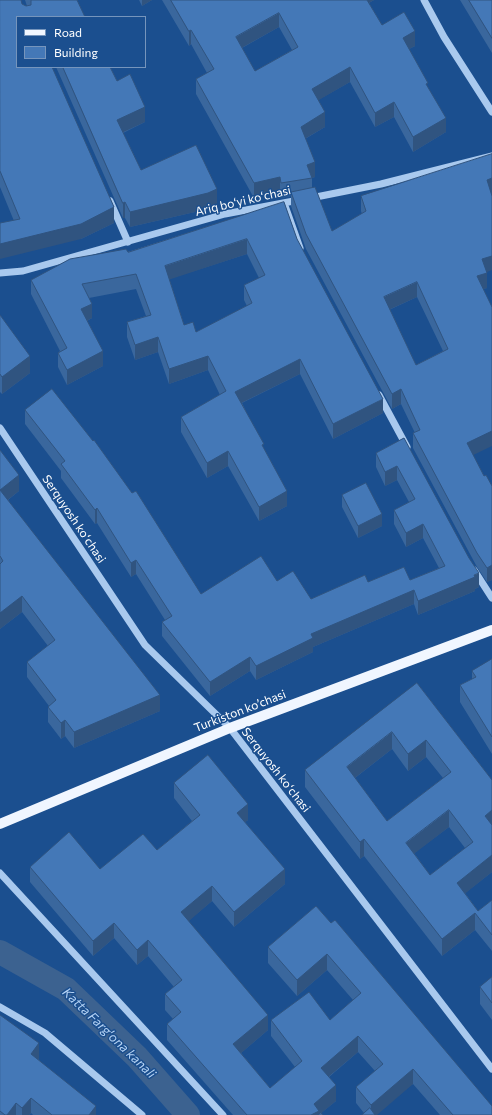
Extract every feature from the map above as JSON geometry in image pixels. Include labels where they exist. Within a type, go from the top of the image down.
[{"type":"main road","name":"Turkiston ko’chasi","points":[[0,824],[230,728],[492,630]]},
{"type":"street","points":[[424,0],[444,37],[492,112]]},
{"type":"street","name":"Ariq boʻyi koʻchasi","points":[[0,273],[23,271],[225,214],[381,184],[492,156]]},
{"type":"street","points":[[106,191],[128,242]]},
{"type":"street","points":[[284,203],[305,258]]},
{"type":"street","points":[[376,390],[410,452]]},
{"type":"street","name":"Serquyosh koʻchasi","points":[[0,428],[145,645],[230,728],[492,1069]]},
{"type":"street","points":[[470,563],[492,598]]},
{"type":"street","points":[[0,873],[223,1115]]},
{"type":"street","points":[[0,1007],[45,1033],[142,1115]]},
{"type":"building","points":[[0,0],[21,0],[22,4],[26,6],[31,5],[31,0],[77,0],[85,16],[16,16],[16,68],[52,68],[114,207],[81,224],[0,244],[0,223],[20,219],[0,171]]},
{"type":"building","points":[[171,0],[367,0],[382,25],[404,12],[415,31],[403,38],[428,83],[426,84],[446,118],[413,137],[394,102],[375,113],[350,67],[312,89],[325,112],[301,127],[315,162],[307,165],[312,178],[281,183],[280,177],[254,183],[196,79],[214,69],[191,30],[189,31]],"holes":[[[279,13],[298,47],[255,71],[236,37]]]},
{"type":"building","points":[[469,0],[492,0],[492,38]]},
{"type":"building","points":[[63,68],[110,68],[117,81],[130,74],[145,107],[117,120],[141,170],[196,145],[217,189],[208,193],[130,212],[125,202],[123,203]]},
{"type":"building","points":[[492,154],[492,178],[487,180],[492,196],[492,256],[482,259],[487,273],[477,276],[492,307],[492,431],[467,443],[484,476],[486,475],[492,486],[492,565],[487,568],[477,553],[413,433],[420,430],[401,389],[392,394],[306,234],[291,192],[315,187],[332,231],[366,211],[361,196]],"holes":[[[417,282],[448,349],[416,365],[384,297]]]},
{"type":"building","points":[[284,202],[297,239],[383,399],[333,424],[300,359],[235,392],[264,444],[262,445],[287,491],[259,507],[228,451],[207,463],[181,417],[226,391],[208,356],[169,369],[158,337],[135,345],[127,322],[151,315],[136,274],[82,284],[92,304],[81,309],[103,351],[67,370],[58,353],[67,348],[31,280],[70,259],[126,249],[128,252]],"holes":[[[247,239],[265,275],[244,285],[252,303],[196,332],[193,322],[184,325],[165,266]]]},
{"type":"building","points":[[0,315],[30,356],[2,377],[0,374]]},
{"type":"building","points":[[52,389],[93,441],[94,440],[132,493],[136,491],[201,594],[261,556],[277,581],[293,571],[311,599],[365,575],[368,582],[404,567],[410,580],[445,566],[423,524],[406,533],[394,510],[415,499],[397,466],[385,472],[376,453],[404,438],[469,558],[479,573],[474,575],[475,577],[418,601],[414,590],[311,634],[313,638],[256,666],[250,657],[210,682],[162,622],[172,616],[136,560],[131,563],[97,508],[95,510],[61,464],[65,461],[25,410]]},
{"type":"building","points":[[0,450],[19,475],[0,490]]},
{"type":"building","points":[[366,483],[382,514],[358,526],[342,495]]},
{"type":"building","points":[[0,490],[160,695],[74,732],[65,720],[61,723],[48,707],[56,700],[27,662],[55,640],[22,596],[0,613],[0,564],[3,561],[0,556]]},
{"type":"building","points":[[492,659],[492,737],[460,685],[476,677],[472,671]]},
{"type":"building","points":[[417,683],[492,780],[492,810],[485,816],[492,825],[492,855],[457,883],[478,911],[492,900],[492,935],[475,913],[442,939],[364,839],[360,842],[305,770]],"holes":[[[392,732],[408,754],[426,740],[451,772],[387,821],[347,767]],[[449,810],[473,842],[430,875],[406,843]]]},
{"type":"building","points":[[208,755],[248,804],[237,813],[285,869],[234,912],[212,886],[181,912],[268,1015],[233,1044],[270,1088],[302,1061],[271,1020],[309,992],[330,1020],[361,993],[327,954],[297,980],[268,947],[316,906],[331,923],[335,920],[492,1106],[492,1115],[453,1115],[413,1069],[371,1105],[356,1087],[383,1064],[358,1036],[321,1068],[336,1085],[314,1104],[319,1111],[311,1115],[247,1115],[167,1024],[181,1012],[165,994],[182,980],[148,940],[137,950],[114,923],[93,941],[30,867],[69,832],[100,869],[143,834],[157,850],[200,815],[174,783]]},
{"type":"building","points":[[492,977],[492,1003],[480,987]]},
{"type":"building","points":[[0,1015],[39,1043],[31,1054],[96,1106],[89,1115],[52,1115],[31,1098],[22,1108],[16,1103],[7,1115],[0,1111]]},
{"type":"building","points":[[370,1108],[375,1115],[362,1115]]},
{"type":"waterway","name":"Katta Farg'ona kanali","points":[[0,952],[66,989],[137,1057],[188,1115]]}]
